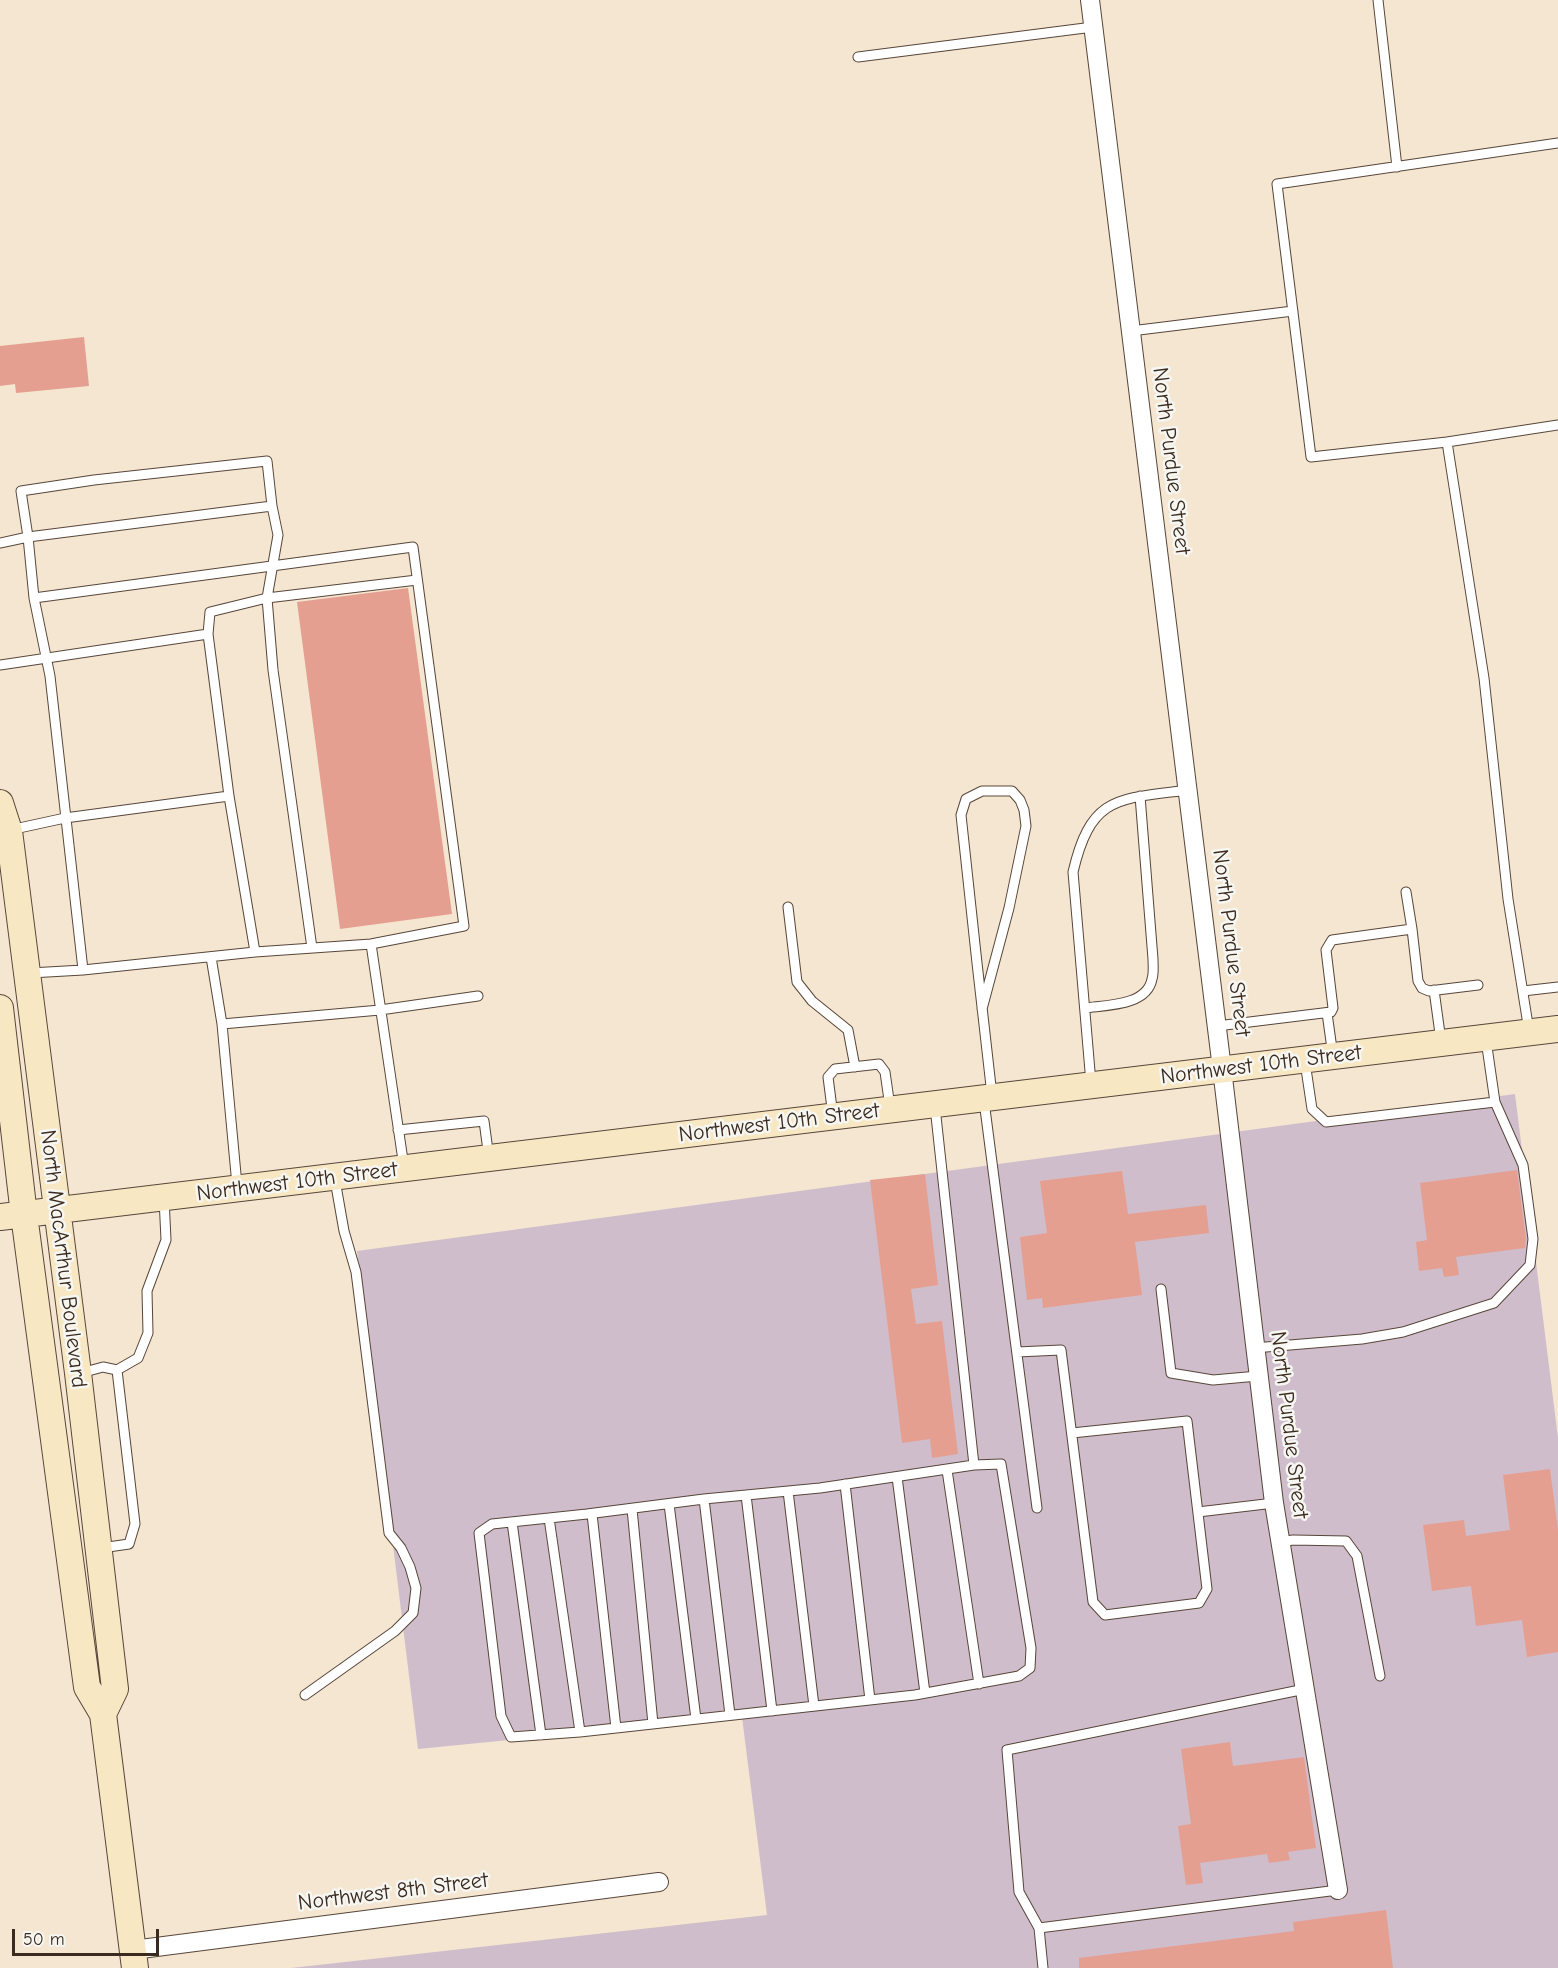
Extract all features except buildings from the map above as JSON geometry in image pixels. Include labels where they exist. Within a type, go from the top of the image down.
[{"type":"main road","name":"North MacArthur Boulevard","points":[[0,803],[8,830],[99,1548],[115,1689],[104,1714]]},
{"type":"main road","name":"North MacArthur Boulevard","points":[[0,1008],[12,1216],[87,1687],[104,1714],[134,1959]]},
{"type":"main road","name":"Northwest 10th Street","points":[[12,1216],[1558,1029]]},
{"type":"street","name":"North Purdue Street","points":[[1090,0],[1274,1503],[1338,1890]]},
{"type":"street","name":"Northwest 8th Street","points":[[134,1959],[659,1882]]},
{"type":"lane","points":[[1379,0],[1397,166]]},
{"type":"lane","points":[[858,57],[1094,27]]},
{"type":"lane","points":[[1558,143],[1277,184],[1311,457],[1447,442],[1558,425]]},
{"type":"lane","points":[[1131,331],[1293,311]]},
{"type":"lane","points":[[1447,442],[1484,678],[1508,899],[1529,1033]]},
{"type":"lane","points":[[83,970],[47,658],[34,598],[21,491],[94,480],[267,461],[278,535],[267,598],[273,670],[312,948]]},
{"type":"lane","points":[[0,543],[28,537],[272,506]]},
{"type":"lane","points":[[27,973],[371,944],[464,926],[413,547],[34,598]]},
{"type":"lane","points":[[255,952],[229,796],[208,634],[210,612],[267,598],[417,580]]},
{"type":"lane","points":[[0,665],[208,634]]},
{"type":"lane","points":[[1091,1085],[1073,873],[1077,854],[1089,825],[1110,806],[1140,796],[1188,790]]},
{"type":"lane","points":[[982,1010],[1009,908],[1026,826],[1024,810],[1020,800],[1012,791],[982,791],[966,799],[960,815],[982,1010],[988,1098],[1037,1508]]},
{"type":"lane","points":[[8,830],[66,818],[229,796]]},
{"type":"lane","points":[[1085,1008],[1137,999],[1149,989],[1152,980],[1152,947],[1140,796]]},
{"type":"lane","points":[[1406,892],[1418,981],[1422,988],[1429,991],[1478,985]]},
{"type":"lane","points":[[788,907],[797,982],[812,1001],[848,1030],[855,1067]]},
{"type":"lane","points":[[1217,1026],[1327,1013],[1333,1008],[1326,951],[1332,940],[1412,929]]},
{"type":"lane","points":[[371,944],[404,1169]]},
{"type":"lane","points":[[211,957],[222,1024],[237,1188]]},
{"type":"lane","points":[[1523,991],[1558,987]]},
{"type":"lane","points":[[1434,990],[1442,1043]]},
{"type":"lane","points":[[222,1024],[381,1010],[478,996]]},
{"type":"lane","points":[[1327,1013],[1333,1056]]},
{"type":"lane","points":[[1254,1348],[1362,1339],[1403,1332],[1494,1303],[1530,1265],[1533,1239],[1522,1165],[1495,1102],[1486,1038]]},
{"type":"lane","points":[[1305,1059],[1312,1109],[1326,1122],[1495,1102]]},
{"type":"lane","points":[[833,1117],[828,1077],[835,1069],[879,1065],[885,1072],[890,1110]]},
{"type":"lane","points":[[934,1104],[974,1465]]},
{"type":"lane","points":[[398,1130],[484,1120],[489,1159]]},
{"type":"lane","points":[[305,1695],[395,1631],[413,1613],[416,1588],[401,1548],[389,1533],[356,1272],[344,1231],[335,1177]]},
{"type":"lane","points":[[78,1373],[103,1367],[117,1370],[138,1358],[148,1333],[147,1291],[166,1240],[164,1198]]},
{"type":"lane","points":[[1161,1289],[1171,1373],[1213,1380],[1258,1376]]},
{"type":"lane","points":[[1017,1352],[1061,1350],[1093,1602],[1105,1615],[1199,1603],[1207,1589],[1187,1421],[1072,1433]]},
{"type":"lane","points":[[99,1548],[129,1544],[135,1524],[117,1370]]},
{"type":"lane","points":[[1001,1464],[1030,1648],[1030,1668],[1019,1677],[870,1700],[580,1732],[511,1737],[501,1716],[479,1533],[492,1524],[788,1491],[974,1465],[1001,1464]]},
{"type":"lane","points":[[947,1470],[979,1684]]},
{"type":"lane","points":[[897,1477],[925,1693]]},
{"type":"lane","points":[[845,1484],[870,1700]]},
{"type":"lane","points":[[788,1491],[814,1706]]},
{"type":"lane","points":[[746,1495],[772,1711]]},
{"type":"lane","points":[[704,1499],[730,1715]]},
{"type":"lane","points":[[1198,1512],[1274,1503]]},
{"type":"lane","points":[[669,1504],[696,1719]]},
{"type":"lane","points":[[632,1509],[653,1724]]},
{"type":"lane","points":[[592,1514],[616,1728]]},
{"type":"lane","points":[[549,1518],[580,1732]]},
{"type":"lane","points":[[512,1522],[541,1735]]},
{"type":"lane","points":[[1280,1542],[1346,1540],[1358,1556],[1380,1676]]},
{"type":"lane","points":[[1043,1968],[1039,1928],[1019,1892],[1007,1750],[1305,1689]]},
{"type":"lane","points":[[1039,1928],[1338,1890]]},
{"type":"shaded area","points":[[1515,1094],[1558,1438],[1558,1968],[291,1968],[767,1915],[742,1717],[418,1749],[357,1251]]}]
